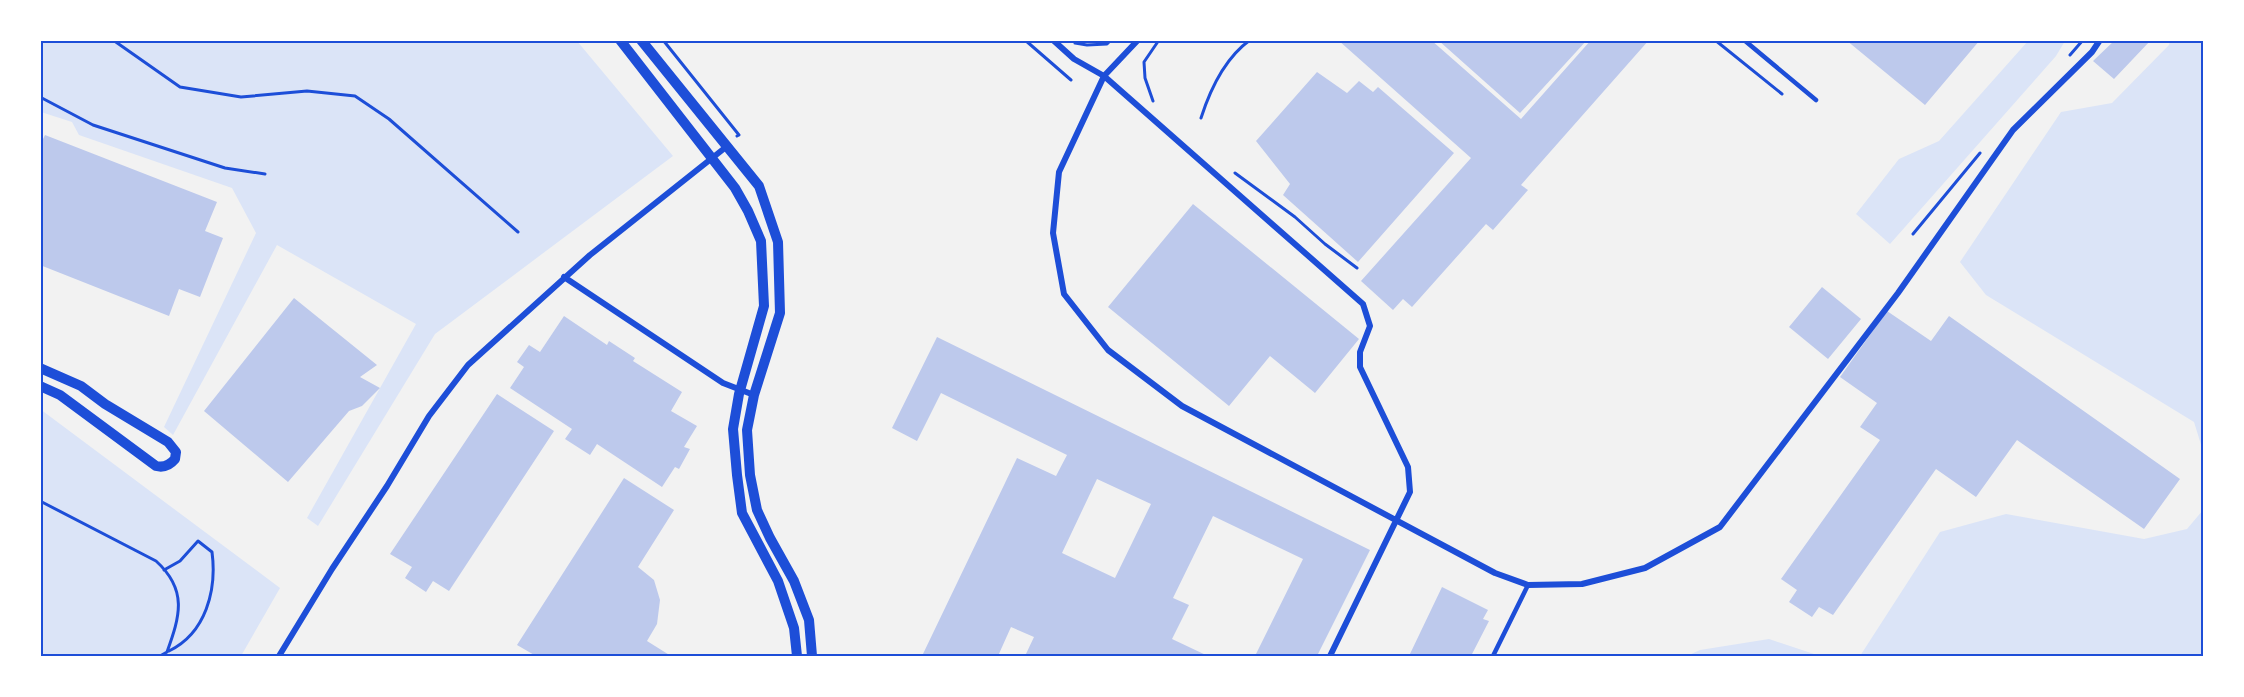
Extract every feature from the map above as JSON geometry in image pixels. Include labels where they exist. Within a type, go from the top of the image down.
[{"type":"street","points":[[620,40],[713,158],[748,211],[761,241],[764,306],[740,390],[733,429],[742,513],[778,581],[794,628],[797,657]]},
{"type":"street","points":[[641,40],[759,186],[778,242],[780,313],[754,395],[747,430],[750,475],[757,510],[794,581],[809,620],[812,657]]},
{"type":"street","points":[[1053,40],[1074,59],[1104,76],[1363,304],[1370,326],[1360,352],[1360,367],[1408,468],[1410,492],[1330,657]]},
{"type":"street","points":[[1138,40],[1104,76],[1059,172],[1053,233],[1064,294],[1108,350],[1182,406],[1495,573],[1528,585],[1582,584],[1645,568],[1720,527],[1898,292],[2013,130],[2092,52],[2100,40]]},
{"type":"street","points":[[279,657],[429,416],[468,365],[564,278],[726,147]]},
{"type":"street","points":[[564,278],[677,355],[723,383],[754,395]]},
{"type":"street","points":[[40,368],[81,387],[168,442],[176,452],[175,459],[167,466],[161,468],[156,466],[60,395],[40,386]]},
{"type":"lane","points":[[1744,40],[1816,100]]},
{"type":"lane","points":[[1493,657],[1528,585]]},
{"type":"path","points":[[113,40],[180,87],[241,97],[307,91],[355,96],[389,119],[518,232]]},
{"type":"path","points":[[1025,40],[1071,80]]},
{"type":"path","points":[[1070,42],[1087,45],[1107,44],[1111,40]]},
{"type":"path","points":[[1159,40],[1144,62],[1145,78],[1153,101],[1159,107]]},
{"type":"path","points":[[1201,118],[1219,76],[1251,40]]},
{"type":"path","points":[[1715,40],[1782,94]]},
{"type":"path","points":[[40,97],[93,125],[225,168],[265,174]]},
{"type":"path","points":[[1233,171],[1295,217],[1357,268]]},
{"type":"path","points":[[40,501],[156,561],[164,570],[177,590],[180,612],[167,652]]},
{"type":"path","points":[[160,657],[182,643],[202,619],[210,602],[212,552],[198,541],[180,561],[164,570]]},
{"type":"shaded area","points":[[41,41],[577,41],[673,156],[435,334],[318,526],[307,518],[416,324],[277,245],[173,435],[164,427],[256,233],[232,188],[79,135],[72,122],[41,112]]},
{"type":"shaded area","points":[[2028,41],[2065,41],[2056,56],[1890,244],[1856,214],[1899,159],[1939,141]]},
{"type":"shaded area","points":[[2170,41],[2203,41],[2203,451],[2194,422],[1986,295],[1960,262],[2061,112],[2112,103],[2169,45]]},
{"type":"shaded area","points":[[40,409],[280,588],[241,656],[41,656]]},
{"type":"shaded area","points":[[2203,510],[2203,656],[1860,656],[1940,532],[2006,514],[2144,539],[2187,529]]},
{"type":"shaded area","points":[[1769,639],[1820,656],[1687,656],[1700,650]]},
{"type":"building","points":[[1338,40],[1431,40],[1521,119],[1591,40],[1649,40],[1521,185],[1528,190],[1493,230],[1486,224],[1412,307],[1403,299],[1393,310],[1361,281],[1471,158]]},
{"type":"building","points":[[1438,40],[1587,40],[1520,113]]},
{"type":"building","points":[[1846,40],[1980,40],[1925,105]]},
{"type":"building","points":[[2115,40],[2151,40],[2114,79],[2093,61]]},
{"type":"building","points":[[1317,72],[1347,93],[1359,81],[1373,92],[1378,87],[1454,153],[1358,262],[1283,195],[1290,184],[1256,141]]},
{"type":"building","points":[[45,135],[217,202],[205,231],[223,238],[200,297],[179,289],[169,316],[40,265],[40,145]]},
{"type":"building","points":[[1193,204],[1359,339],[1315,393],[1270,356],[1229,406],[1108,307]]},
{"type":"building","points":[[1822,287],[1861,319],[1828,359],[1789,327]]},
{"type":"building","points":[[294,298],[377,365],[360,377],[380,388],[362,406],[349,411],[288,482],[204,411]]},
{"type":"building","points":[[1887,311],[1931,341],[1949,316],[2180,479],[2144,529],[2017,440],[1976,497],[1936,469],[1833,615],[1819,607],[1812,617],[1789,602],[1797,590],[1781,579],[1880,440],[1860,427],[1877,403],[1840,377]]},
{"type":"building","points":[[564,316],[607,345],[609,341],[635,358],[633,361],[682,392],[671,411],[697,426],[684,447],[690,449],[679,469],[675,467],[662,487],[597,444],[590,455],[565,439],[572,429],[510,388],[524,367],[517,362],[529,345],[540,352]]},
{"type":"building","points":[[937,337],[1370,550],[1317,656],[1255,656],[1303,559],[1213,516],[1173,598],[1189,605],[1172,639],[1208,656],[1025,656],[1034,637],[1011,627],[998,656],[922,656],[1017,458],[1056,476],[1067,455],[941,393],[917,441],[892,428]],"holes":[[[1097,479],[1151,504],[1115,578],[1062,553]]]},
{"type":"building","points":[[497,394],[554,431],[449,591],[433,581],[426,592],[405,578],[412,567],[390,554]]},
{"type":"building","points":[[624,478],[674,510],[638,567],[654,580],[660,600],[657,624],[647,641],[671,656],[536,656],[517,645]]},
{"type":"building","points":[[1442,587],[1488,610],[1483,619],[1489,621],[1471,656],[1409,656]]}]
